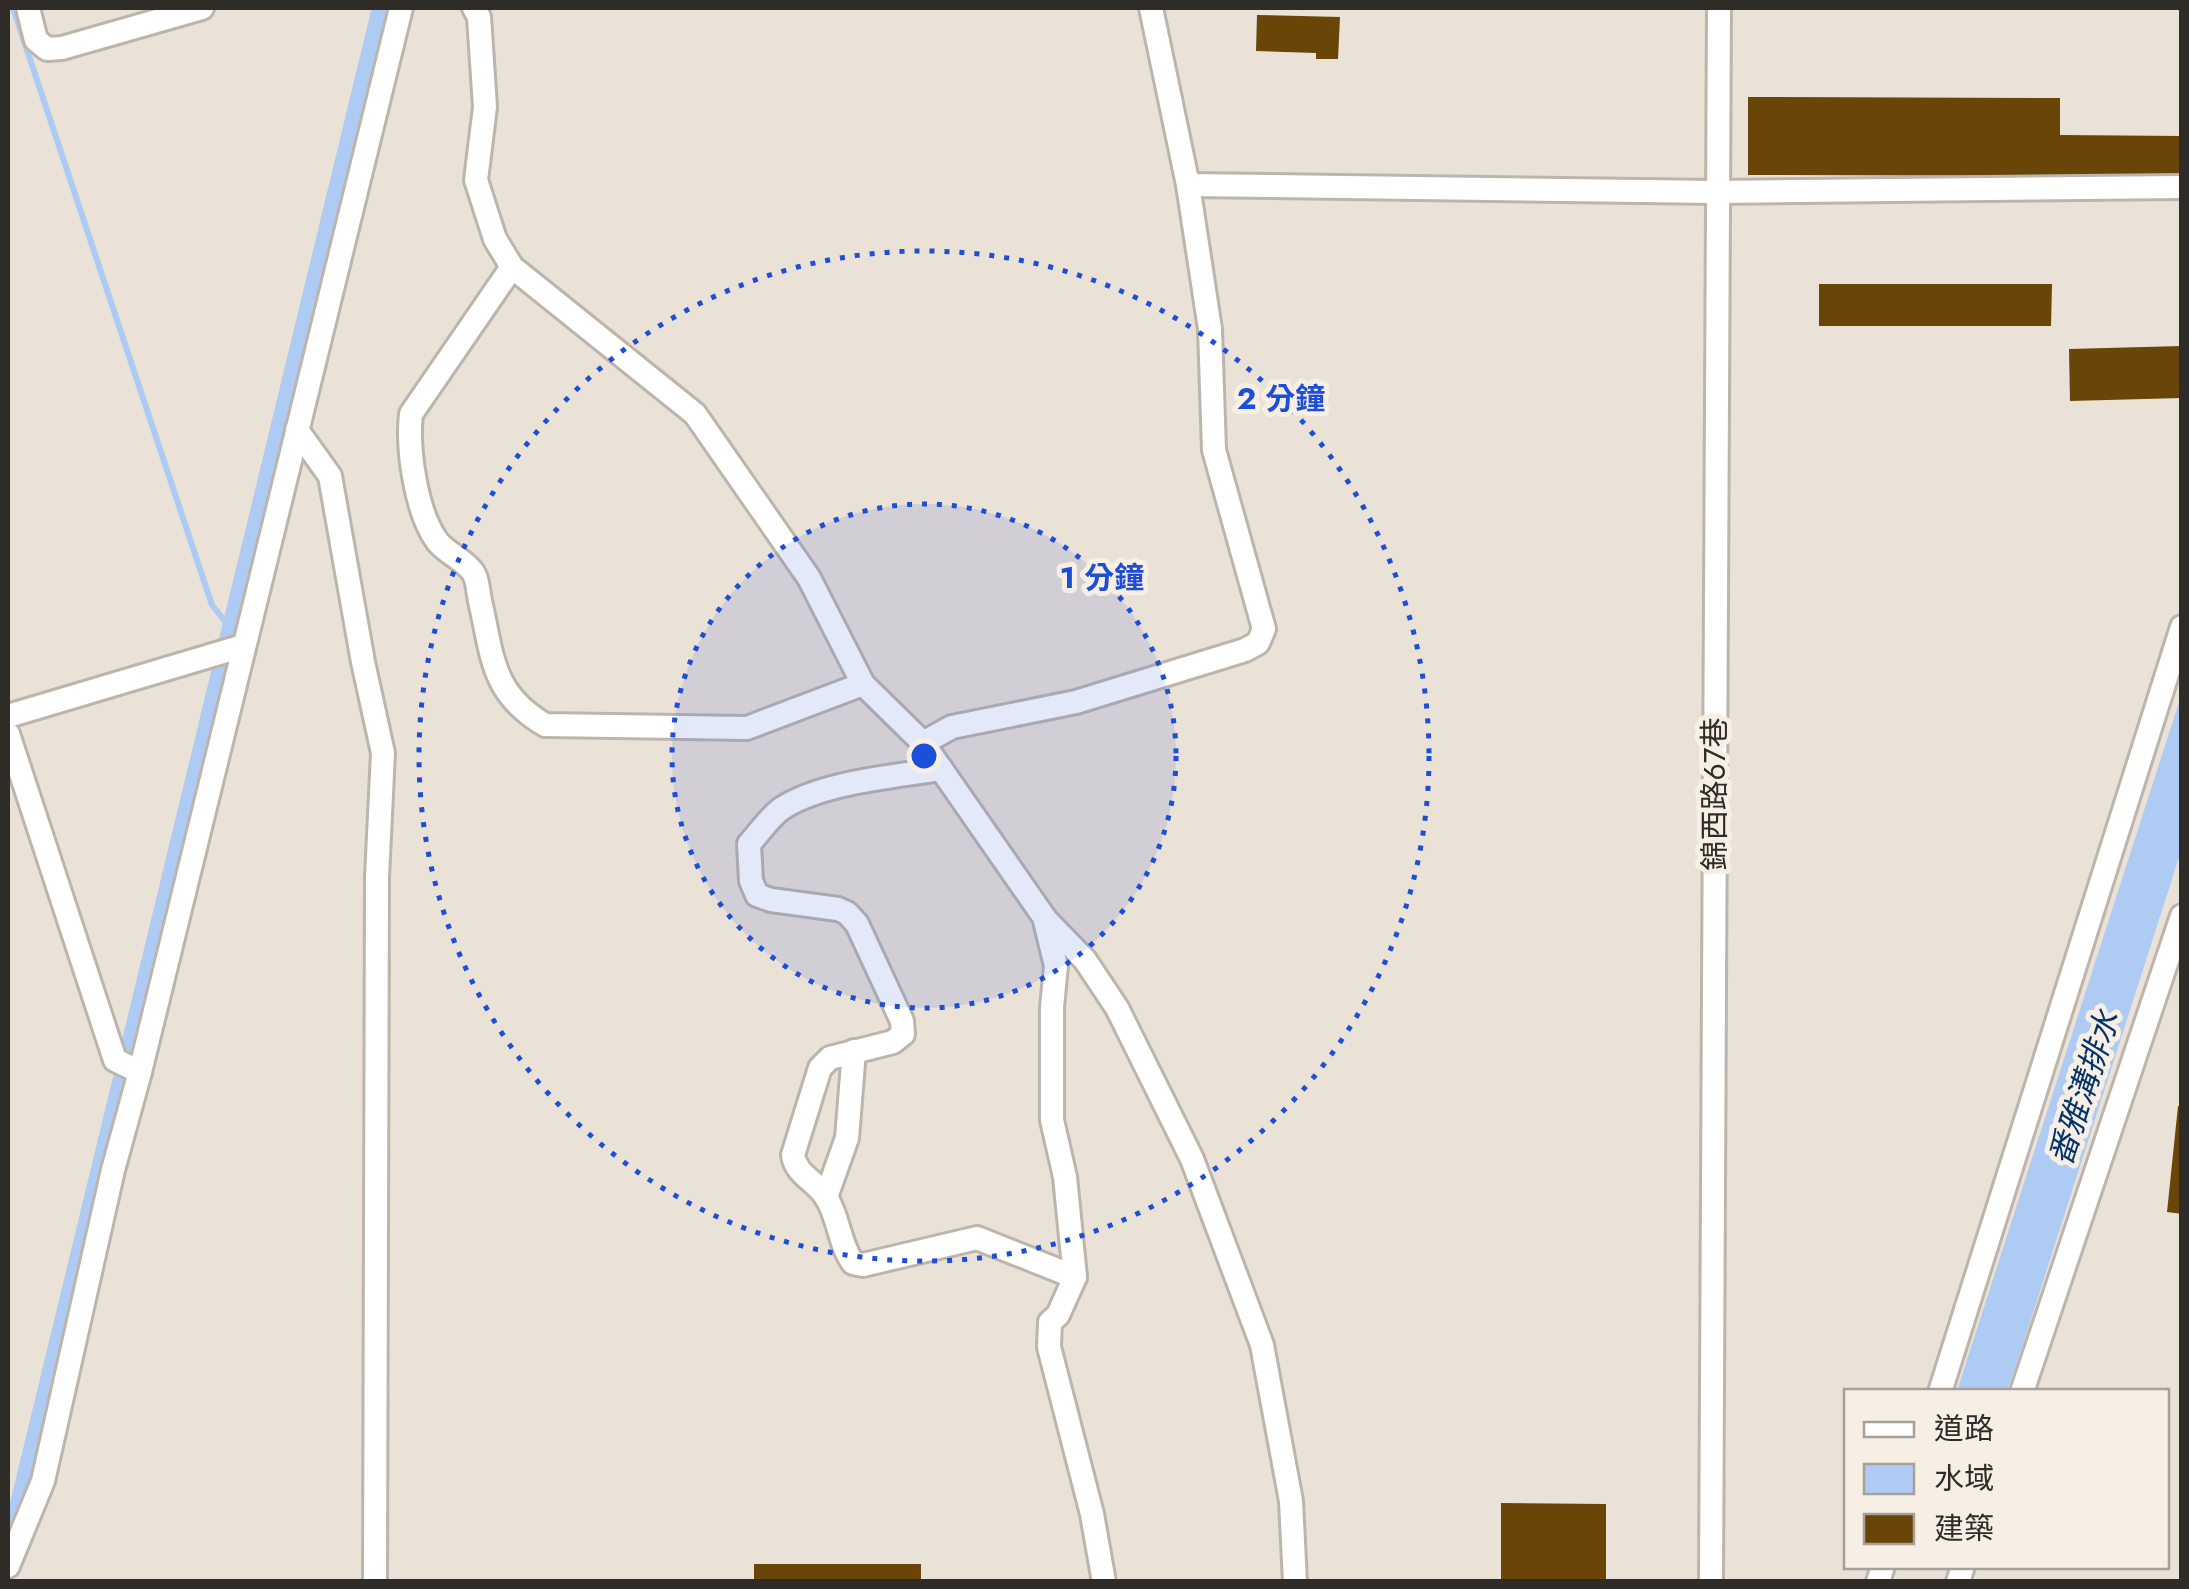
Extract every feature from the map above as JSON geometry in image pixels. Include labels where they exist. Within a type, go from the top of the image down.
[{"type":"street","points":[[28,8],[36,40],[47,48],[62,48],[202,8]]},
{"type":"street","points":[[8,1566],[42,1481],[113,1170],[401,8]]},
{"type":"street","points":[[474,8],[479,18],[485,108],[476,180],[495,239],[512,267],[695,414],[809,578],[863,684],[923,743],[1044,917],[1084,960],[1118,1008],[1192,1159],[1262,1345],[1291,1501],[1295,1582]]},
{"type":"street","points":[[923,743],[952,727],[1076,702],[1245,650],[1260,638],[1264,619],[1214,450],[1210,329],[1188,185],[1151,8]]},
{"type":"street","name":"錦西路67巷","points":[[1711,1582],[1719,8]]},
{"type":"street","points":[[1188,185],[1717,192],[2182,187]]},
{"type":"street","points":[[512,267],[411,414],[408,453],[418,494],[437,540],[474,572],[499,682],[528,714],[546,725],[747,728],[863,684]]},
{"type":"street","points":[[297,430],[330,476],[383,752],[377,877],[375,1582]]},
{"type":"street","points":[[1941,1389],[2182,627]]},
{"type":"street","points":[[8,716],[242,646]]},
{"type":"street","points":[[8,734],[115,1060],[140,1072]]},
{"type":"street","points":[[941,769],[860,782],[818,794],[782,810],[749,844],[751,881],[757,895],[848,913],[857,924],[902,1021],[903,1034],[893,1042],[830,1058],[820,1068],[793,1154],[795,1168],[826,1197],[852,1263],[862,1265],[977,1238],[1076,1277]]},
{"type":"street","points":[[2023,1389],[2182,916]]},
{"type":"street","points":[[1044,917],[1056,966],[1052,1120],[1065,1177],[1076,1277],[1058,1315],[1050,1322],[1049,1347],[1092,1514],[1104,1582]]},
{"type":"street","points":[[826,1197],[847,1138],[854,1051]]},
{"type":"water","name":"番雅溝排水","points":[[2181,696],[2181,851],[2016,1366],[2008,1389],[1958,1389]]},
{"type":"building","points":[[1257,15],[1340,17],[1338,59],[1316,59],[1316,53],[1256,51]]},
{"type":"building","points":[[1748,97],[2060,98],[2060,135],[2182,136],[2182,176],[1748,175]]},
{"type":"building","points":[[1819,284],[2052,284],[2051,326],[1819,326]]},
{"type":"building","points":[[2182,346],[2182,398],[2070,401],[2069,349]]},
{"type":"building","points":[[2178,1106],[2182,1106],[2182,1214],[2167,1212]]},
{"type":"building","points":[[1501,1503],[1606,1504],[1606,1582],[1501,1582]]},
{"type":"building","points":[[754,1564],[921,1564],[921,1582],[754,1582]]},
{"type":"waterway","points":[[13,8],[212,605],[232,630]]},
{"type":"waterway","points":[[8,1531],[21,1504],[383,8]]}]
